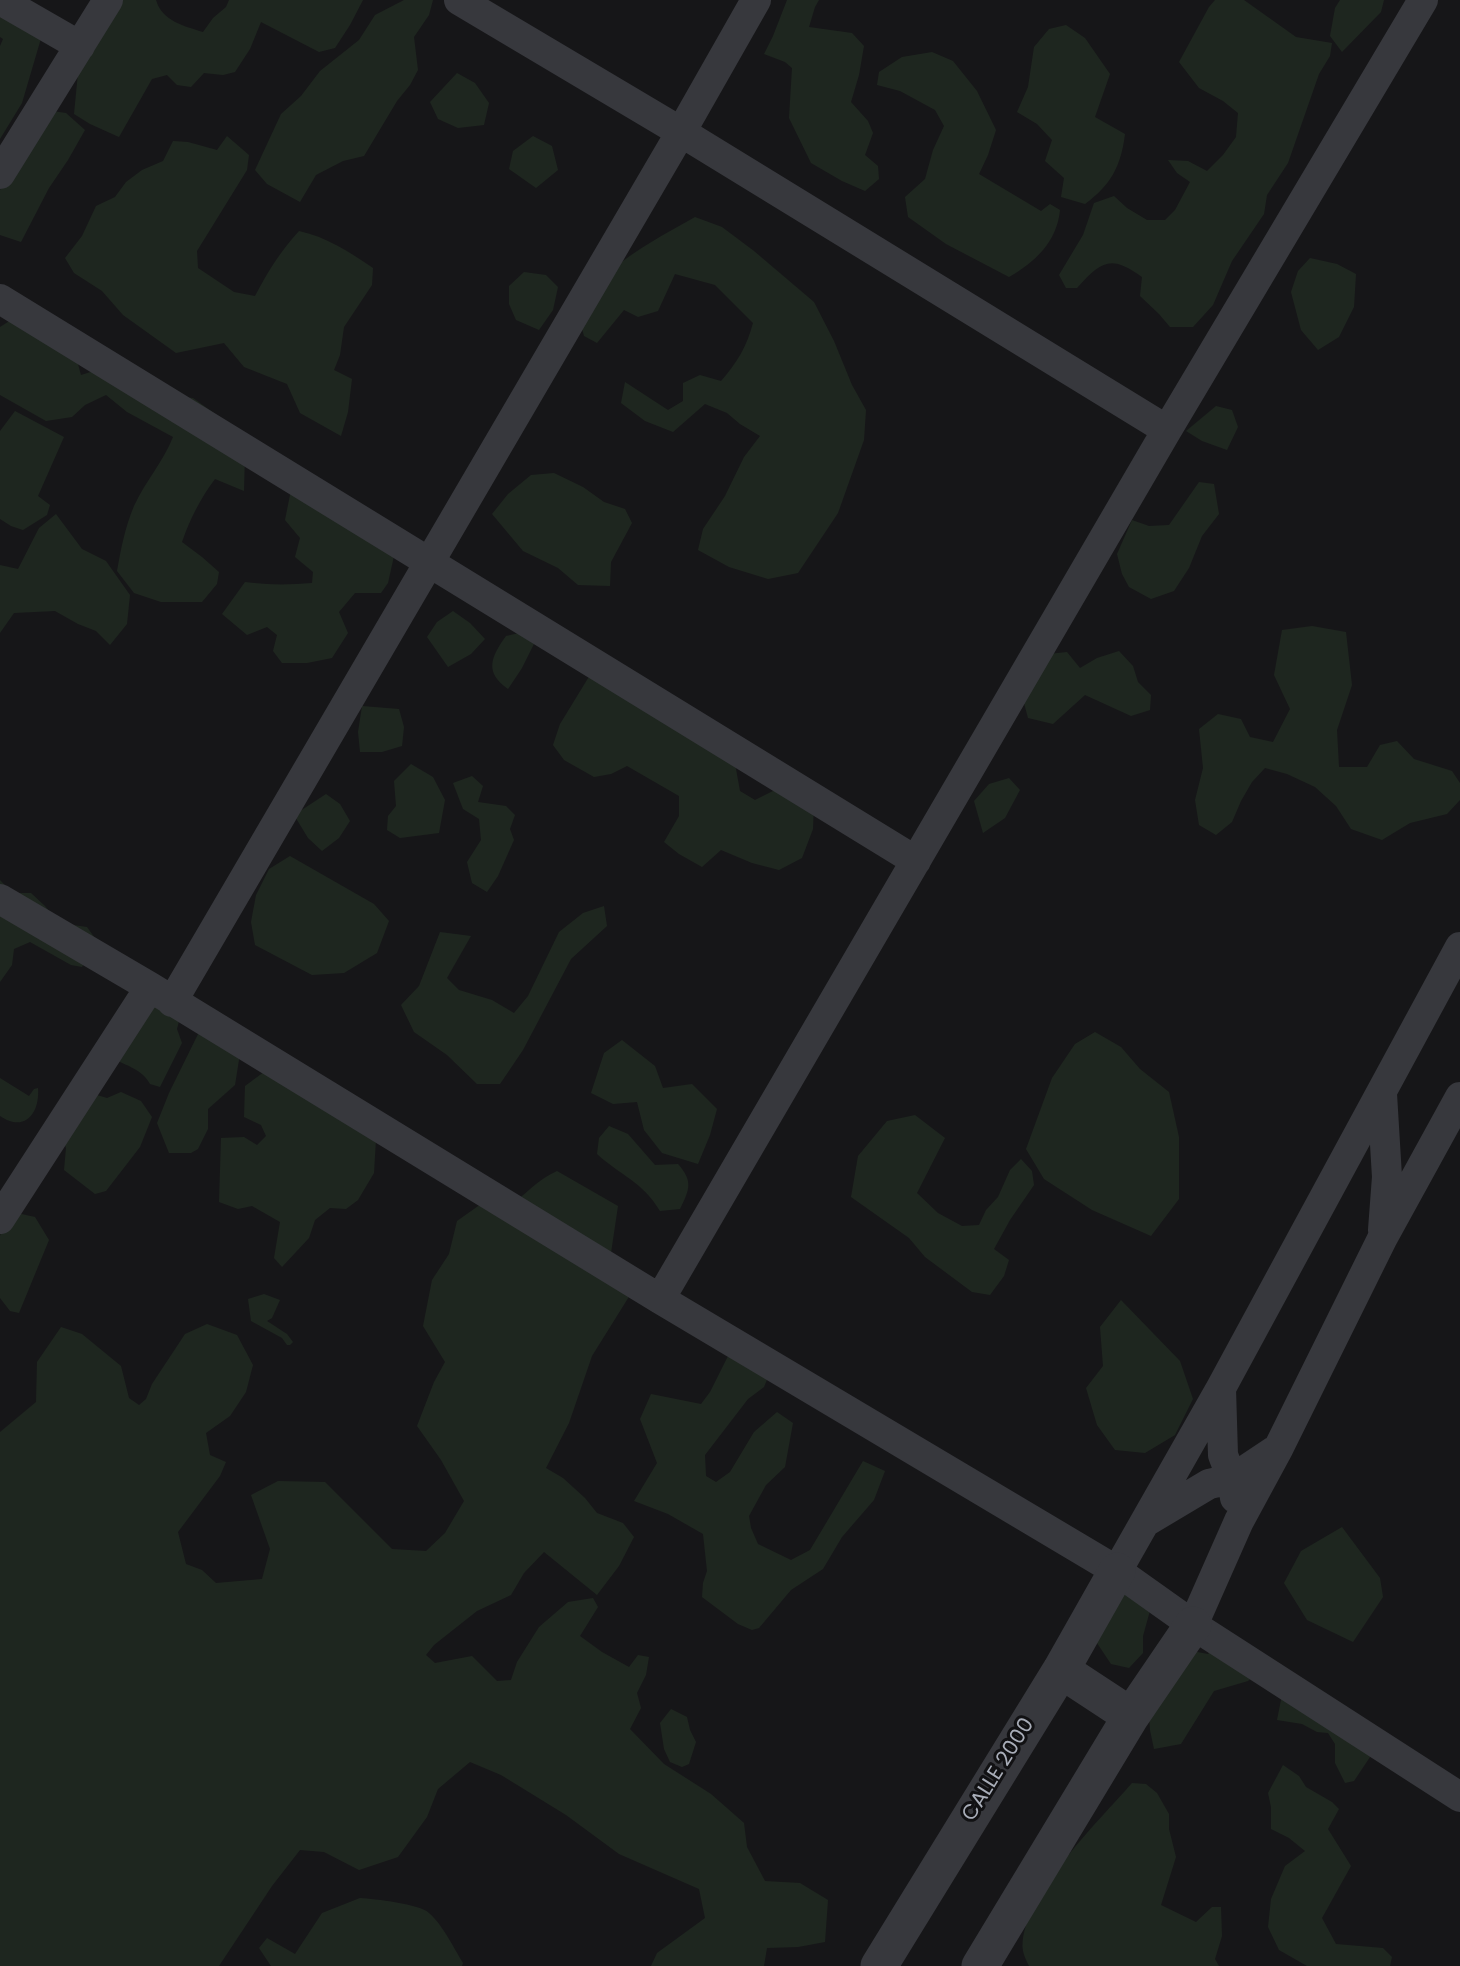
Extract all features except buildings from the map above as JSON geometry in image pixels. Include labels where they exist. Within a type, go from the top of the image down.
[{"type":"street","points":[[0,0],[80,46]]},
{"type":"street","points":[[0,174],[108,0]]},
{"type":"street","points":[[459,0],[681,132],[1167,430]]},
{"type":"street","points":[[0,1219],[161,995],[429,562],[756,0]]},
{"type":"street","points":[[660,1299],[1167,430],[1423,0]]},
{"type":"street","points":[[0,299],[916,861]]},
{"type":"street","points":[[0,900],[1116,1571],[1193,1625],[1460,1797]]},
{"type":"street","points":[[1116,1571],[1221,1388],[1460,947]]},
{"type":"street","points":[[1382,1094],[1387,1177],[1382,1240]]},
{"type":"street","points":[[980,1966],[1132,1716],[1193,1625],[1240,1521],[1382,1240],[1460,1097]]},
{"type":"street","points":[[1221,1388],[1223,1455],[1232,1479],[1240,1521]]},
{"type":"street","points":[[1143,1523],[1209,1484],[1232,1479],[1278,1448]]},
{"type":"street","name":"CALLE 2000","points":[[879,1966],[1060,1670],[1116,1571]]},
{"type":"street","points":[[1060,1670],[1132,1716]]},
{"type":"shaded area","points":[[120,0],[156,0],[168,18],[203,32],[229,0],[363,0],[335,48],[319,52],[261,22],[250,49],[235,72],[223,75],[204,73],[191,87],[177,85],[167,75],[152,79],[119,137],[74,114],[78,73]]},
{"type":"shaded area","points":[[404,0],[433,0],[429,15],[414,37],[418,70],[364,156],[343,161],[316,175],[300,202],[267,184],[255,170],[281,114],[301,96],[320,71],[359,40],[375,15]]},
{"type":"shaded area","points":[[787,0],[819,0],[809,27],[852,33],[864,46],[851,102],[868,121],[873,133],[865,155],[878,166],[879,179],[865,191],[811,163],[789,118],[792,68],[785,62],[764,54]]},
{"type":"shaded area","points":[[1215,0],[1244,0],[1296,37],[1332,43],[1330,56],[1319,74],[1288,163],[1267,195],[1264,214],[1232,261],[1213,305],[1193,327],[1170,327],[1140,296],[1142,277],[1122,265],[1114,263],[1100,267],[1077,288],[1066,288],[1059,275],[1083,235],[1094,203],[1114,196],[1147,220],[1165,220],[1175,210],[1190,182],[1177,173],[1168,160],[1188,161],[1207,171],[1236,137],[1238,113],[1199,88],[1179,62]]},
{"type":"shaded area","points":[[1340,0],[1384,0],[1381,12],[1342,52],[1330,36],[1335,8]]},
{"type":"shaded area","points":[[0,11],[42,35],[22,103],[0,139],[0,46],[3,39],[0,37]]},
{"type":"shaded area","points":[[1066,25],[1085,38],[1110,74],[1095,117],[1125,134],[1121,156],[1113,174],[1102,190],[1085,204],[1061,197],[1064,178],[1045,161],[1052,140],[1037,124],[1017,112],[1028,87],[1034,47],[1049,29]]},
{"type":"shaded area","points":[[932,52],[953,61],[977,91],[996,130],[979,174],[1041,211],[1050,204],[1060,210],[1054,232],[1043,250],[1028,265],[1009,277],[946,244],[908,217],[905,197],[925,179],[933,150],[944,126],[935,110],[900,91],[877,85],[879,72],[902,57]]},
{"type":"shaded area","points":[[457,73],[475,83],[489,103],[484,125],[458,128],[438,119],[430,102]]},
{"type":"shaded area","points":[[52,111],[66,113],[85,130],[49,188],[21,242],[0,235],[0,190],[8,173]]},
{"type":"shaded area","points":[[227,136],[249,155],[247,170],[197,251],[198,268],[234,292],[255,296],[275,262],[299,231],[328,241],[373,268],[372,285],[344,327],[340,355],[334,370],[352,379],[348,412],[341,436],[300,413],[287,384],[244,367],[224,343],[176,353],[123,315],[102,291],[74,273],[65,258],[82,236],[96,206],[115,197],[126,182],[142,170],[163,161],[173,141],[217,150]]},
{"type":"shaded area","points":[[533,136],[552,146],[558,170],[536,188],[509,169],[513,151]]},
{"type":"shaded area","points":[[695,217],[722,227],[814,302],[866,410],[864,440],[838,513],[798,573],[768,579],[729,567],[698,550],[703,529],[725,496],[744,457],[760,436],[727,413],[705,404],[673,432],[645,421],[621,403],[625,382],[668,410],[683,401],[683,383],[700,375],[721,381],[741,354],[753,323],[715,285],[675,274],[658,311],[638,317],[624,310],[597,343],[584,336],[578,314],[606,275],[630,256]]},
{"type":"shaded area","points":[[1310,258],[1337,264],[1356,274],[1354,307],[1339,337],[1318,350],[1301,330],[1291,292],[1298,271]]},
{"type":"shaded area","points":[[524,272],[546,275],[558,287],[553,310],[539,330],[516,320],[509,304],[509,286]]},
{"type":"shaded area","points":[[19,315],[73,346],[81,375],[106,367],[151,393],[193,398],[239,431],[245,453],[244,491],[215,479],[196,509],[182,542],[219,572],[217,584],[202,602],[161,602],[134,593],[117,571],[134,506],[173,437],[127,412],[106,395],[85,405],[72,417],[46,421],[0,395],[0,327]]},
{"type":"shaded area","points":[[1216,406],[1232,410],[1238,427],[1227,450],[1202,441],[1186,431]]},
{"type":"shaded area","points":[[15,411],[64,437],[38,496],[50,505],[47,515],[23,530],[0,519],[0,431]]},
{"type":"shaded area","points":[[554,473],[583,487],[604,502],[625,509],[632,523],[611,562],[610,586],[578,585],[558,568],[523,551],[492,514],[508,494],[531,475]]},
{"type":"shaded area","points":[[305,479],[394,556],[388,583],[381,593],[355,593],[339,612],[348,633],[332,658],[307,663],[282,663],[273,651],[277,635],[267,627],[247,635],[222,614],[245,582],[312,583],[313,572],[295,557],[300,538],[285,520],[290,495]]},
{"type":"shaded area","points":[[1199,482],[1214,484],[1219,514],[1202,536],[1189,568],[1174,591],[1151,599],[1129,587],[1122,574],[1117,554],[1132,520],[1149,526],[1169,525]]},
{"type":"shaded area","points":[[56,514],[82,549],[106,561],[130,595],[127,624],[110,645],[96,631],[55,611],[14,613],[0,633],[0,565],[18,569],[39,528]]},
{"type":"shaded area","points":[[453,611],[470,623],[485,639],[471,654],[448,667],[427,637],[437,622]]},
{"type":"shaded area","points":[[1312,626],[1346,632],[1352,685],[1337,730],[1339,767],[1367,767],[1380,745],[1397,741],[1414,759],[1452,771],[1460,783],[1460,800],[1447,814],[1410,823],[1382,840],[1351,829],[1336,806],[1315,787],[1287,774],[1265,768],[1252,782],[1232,822],[1216,835],[1199,825],[1195,800],[1203,768],[1199,729],[1218,714],[1241,719],[1250,737],[1273,742],[1290,709],[1274,675],[1282,630]]},
{"type":"shaded area","points":[[519,633],[534,644],[508,689],[495,676],[492,664],[506,636]]},
{"type":"shaded area","points":[[1119,651],[1133,666],[1138,682],[1151,695],[1150,710],[1131,716],[1085,695],[1053,724],[1028,718],[1020,688],[1039,655],[1067,652],[1080,668],[1097,658]]},
{"type":"shaded area","points":[[590,675],[734,758],[740,791],[755,800],[785,785],[814,802],[813,829],[802,858],[779,870],[752,863],[721,850],[702,867],[664,842],[679,816],[679,796],[627,766],[611,774],[594,777],[564,760],[553,745],[560,724]]},
{"type":"shaded area","points":[[362,706],[399,709],[404,727],[402,746],[382,752],[360,752],[358,732]]},
{"type":"shaded area","points":[[411,764],[433,777],[445,800],[439,833],[400,838],[387,830],[388,816],[396,806],[394,781]]},
{"type":"shaded area","points":[[472,776],[483,786],[478,802],[506,806],[515,815],[510,829],[514,840],[498,876],[487,892],[472,883],[467,862],[481,840],[479,819],[463,809],[453,783]]},
{"type":"shaded area","points":[[1009,778],[1020,790],[1005,818],[983,833],[974,801],[989,784]]},
{"type":"shaded area","points":[[326,794],[340,804],[350,821],[339,838],[322,851],[308,838],[294,815]]},
{"type":"shaded area","points":[[290,856],[374,904],[389,921],[377,953],[344,973],[312,975],[255,945],[251,922],[256,895],[269,869]]},
{"type":"shaded area","points":[[0,880],[12,893],[31,893],[59,923],[87,927],[97,941],[82,967],[71,965],[30,942],[14,949],[12,965],[0,982]]},
{"type":"shaded area","points":[[604,906],[607,926],[571,959],[523,1050],[500,1084],[477,1084],[447,1055],[414,1032],[401,1005],[419,986],[440,932],[471,936],[447,978],[459,990],[492,1000],[514,1013],[528,996],[559,932],[583,913]]},
{"type":"shaded area","points":[[157,994],[183,1006],[177,1029],[182,1043],[160,1087],[150,1084],[139,1072],[113,1059]]},
{"type":"shaded area","points":[[202,1026],[242,1041],[235,1085],[208,1109],[208,1129],[198,1149],[191,1153],[169,1153],[157,1123]]},
{"type":"shaded area","points":[[1095,1032],[1121,1047],[1140,1069],[1169,1092],[1179,1137],[1179,1199],[1151,1236],[1092,1210],[1044,1179],[1026,1149],[1052,1078],[1075,1044]]},
{"type":"shaded area","points":[[622,1040],[655,1066],[663,1088],[692,1084],[717,1109],[698,1164],[662,1153],[644,1130],[637,1102],[613,1104],[591,1093],[604,1053]]},
{"type":"shaded area","points":[[272,1066],[376,1139],[374,1173],[358,1200],[346,1209],[330,1208],[315,1220],[309,1238],[282,1267],[274,1258],[280,1222],[252,1206],[238,1209],[219,1202],[221,1138],[244,1137],[257,1145],[266,1136],[261,1125],[244,1117],[245,1086]]},
{"type":"shaded area","points":[[0,1078],[29,1096],[38,1088],[36,1105],[29,1118],[17,1122],[0,1116]]},
{"type":"shaded area","points":[[87,1092],[107,1098],[121,1092],[141,1101],[152,1117],[140,1147],[106,1191],[95,1194],[64,1170],[66,1148],[59,1131]]},
{"type":"shaded area","points":[[915,1115],[945,1138],[917,1193],[938,1213],[962,1226],[979,1225],[986,1210],[998,1197],[1010,1170],[1021,1159],[1032,1171],[1034,1185],[994,1249],[1009,1260],[1004,1276],[990,1295],[972,1292],[925,1257],[909,1238],[851,1197],[858,1156],[887,1121]]},
{"type":"shaded area","points":[[609,1126],[628,1134],[655,1165],[678,1164],[688,1180],[686,1196],[680,1209],[660,1211],[646,1193],[597,1154],[599,1138]]},
{"type":"shaded area","points":[[557,1171],[618,1206],[611,1253],[635,1287],[592,1356],[569,1423],[546,1468],[563,1478],[597,1513],[623,1523],[634,1537],[619,1566],[597,1595],[544,1552],[524,1573],[511,1595],[477,1611],[434,1645],[426,1655],[435,1663],[472,1656],[497,1681],[511,1680],[517,1662],[539,1627],[568,1602],[593,1598],[598,1607],[580,1636],[629,1667],[638,1655],[649,1657],[646,1675],[637,1693],[641,1708],[630,1729],[664,1764],[711,1794],[744,1823],[747,1847],[765,1881],[800,1883],[828,1900],[825,1942],[798,1947],[767,1948],[764,1966],[651,1966],[657,1953],[705,1918],[699,1889],[619,1854],[566,1815],[501,1775],[470,1762],[438,1789],[427,1817],[398,1857],[359,1870],[324,1852],[300,1850],[272,1886],[219,1966],[0,1966],[0,1432],[36,1402],[37,1362],[61,1327],[82,1334],[121,1366],[129,1398],[139,1405],[146,1399],[152,1384],[185,1334],[207,1324],[237,1335],[253,1365],[246,1392],[230,1416],[206,1433],[210,1455],[226,1462],[220,1476],[178,1532],[186,1564],[202,1570],[216,1583],[262,1579],[270,1549],[251,1495],[278,1481],[325,1482],[392,1549],[426,1551],[445,1533],[464,1501],[441,1460],[417,1426],[445,1362],[423,1326],[432,1280],[449,1254],[457,1221],[481,1204],[507,1208],[537,1183]]},
{"type":"shaded area","points":[[8,1211],[35,1217],[49,1240],[19,1313],[10,1311],[0,1298],[0,1236]]},
{"type":"shaded area","points":[[264,1294],[280,1300],[272,1318],[267,1321],[287,1334],[293,1342],[290,1345],[251,1321],[248,1299]]},
{"type":"shaded area","points":[[1121,1300],[1180,1361],[1193,1399],[1175,1435],[1145,1453],[1115,1450],[1097,1425],[1086,1388],[1103,1366],[1100,1327]]},
{"type":"shaded area","points":[[743,1333],[771,1370],[764,1387],[748,1399],[705,1455],[706,1476],[716,1482],[730,1472],[754,1432],[777,1412],[793,1423],[785,1467],[766,1485],[749,1516],[758,1544],[791,1560],[810,1550],[863,1461],[885,1471],[874,1500],[842,1537],[823,1569],[791,1590],[759,1628],[752,1630],[738,1624],[702,1597],[707,1571],[703,1534],[668,1514],[634,1501],[657,1463],[640,1419],[651,1394],[701,1404]]},
{"type":"shaded area","points":[[1342,1527],[1380,1578],[1383,1597],[1353,1642],[1307,1620],[1284,1583],[1301,1551]]},
{"type":"shaded area","points":[[1127,1583],[1151,1607],[1143,1636],[1143,1653],[1129,1668],[1111,1664],[1095,1640]]},
{"type":"shaded area","points":[[1221,1641],[1263,1667],[1248,1681],[1214,1691],[1181,1744],[1154,1749],[1147,1682],[1192,1651],[1208,1654]]},
{"type":"shaded area","points":[[1283,1690],[1372,1754],[1354,1781],[1345,1783],[1335,1763],[1335,1744],[1328,1733],[1317,1732],[1302,1724],[1277,1720]]},
{"type":"shaded area","points":[[671,1709],[687,1717],[696,1742],[689,1764],[682,1767],[670,1762],[664,1749],[660,1723]]},
{"type":"shaded area","points":[[1283,1765],[1299,1776],[1306,1787],[1339,1809],[1328,1829],[1351,1866],[1322,1918],[1336,1944],[1383,1948],[1392,1957],[1390,1966],[1307,1966],[1279,1950],[1268,1927],[1271,1899],[1285,1866],[1305,1851],[1289,1838],[1271,1829],[1268,1793]]},
{"type":"shaded area","points":[[1132,1783],[1146,1784],[1157,1793],[1169,1814],[1169,1829],[1176,1857],[1161,1905],[1196,1922],[1212,1907],[1221,1907],[1222,1936],[1215,1959],[1219,1966],[1029,1966],[1023,1951],[1025,1931],[1033,1908],[1063,1862]]},
{"type":"shaded area","points":[[360,1898],[407,1905],[429,1913],[448,1936],[463,1963],[462,1966],[271,1966],[259,1948],[267,1938],[295,1954],[322,1913]]}]
